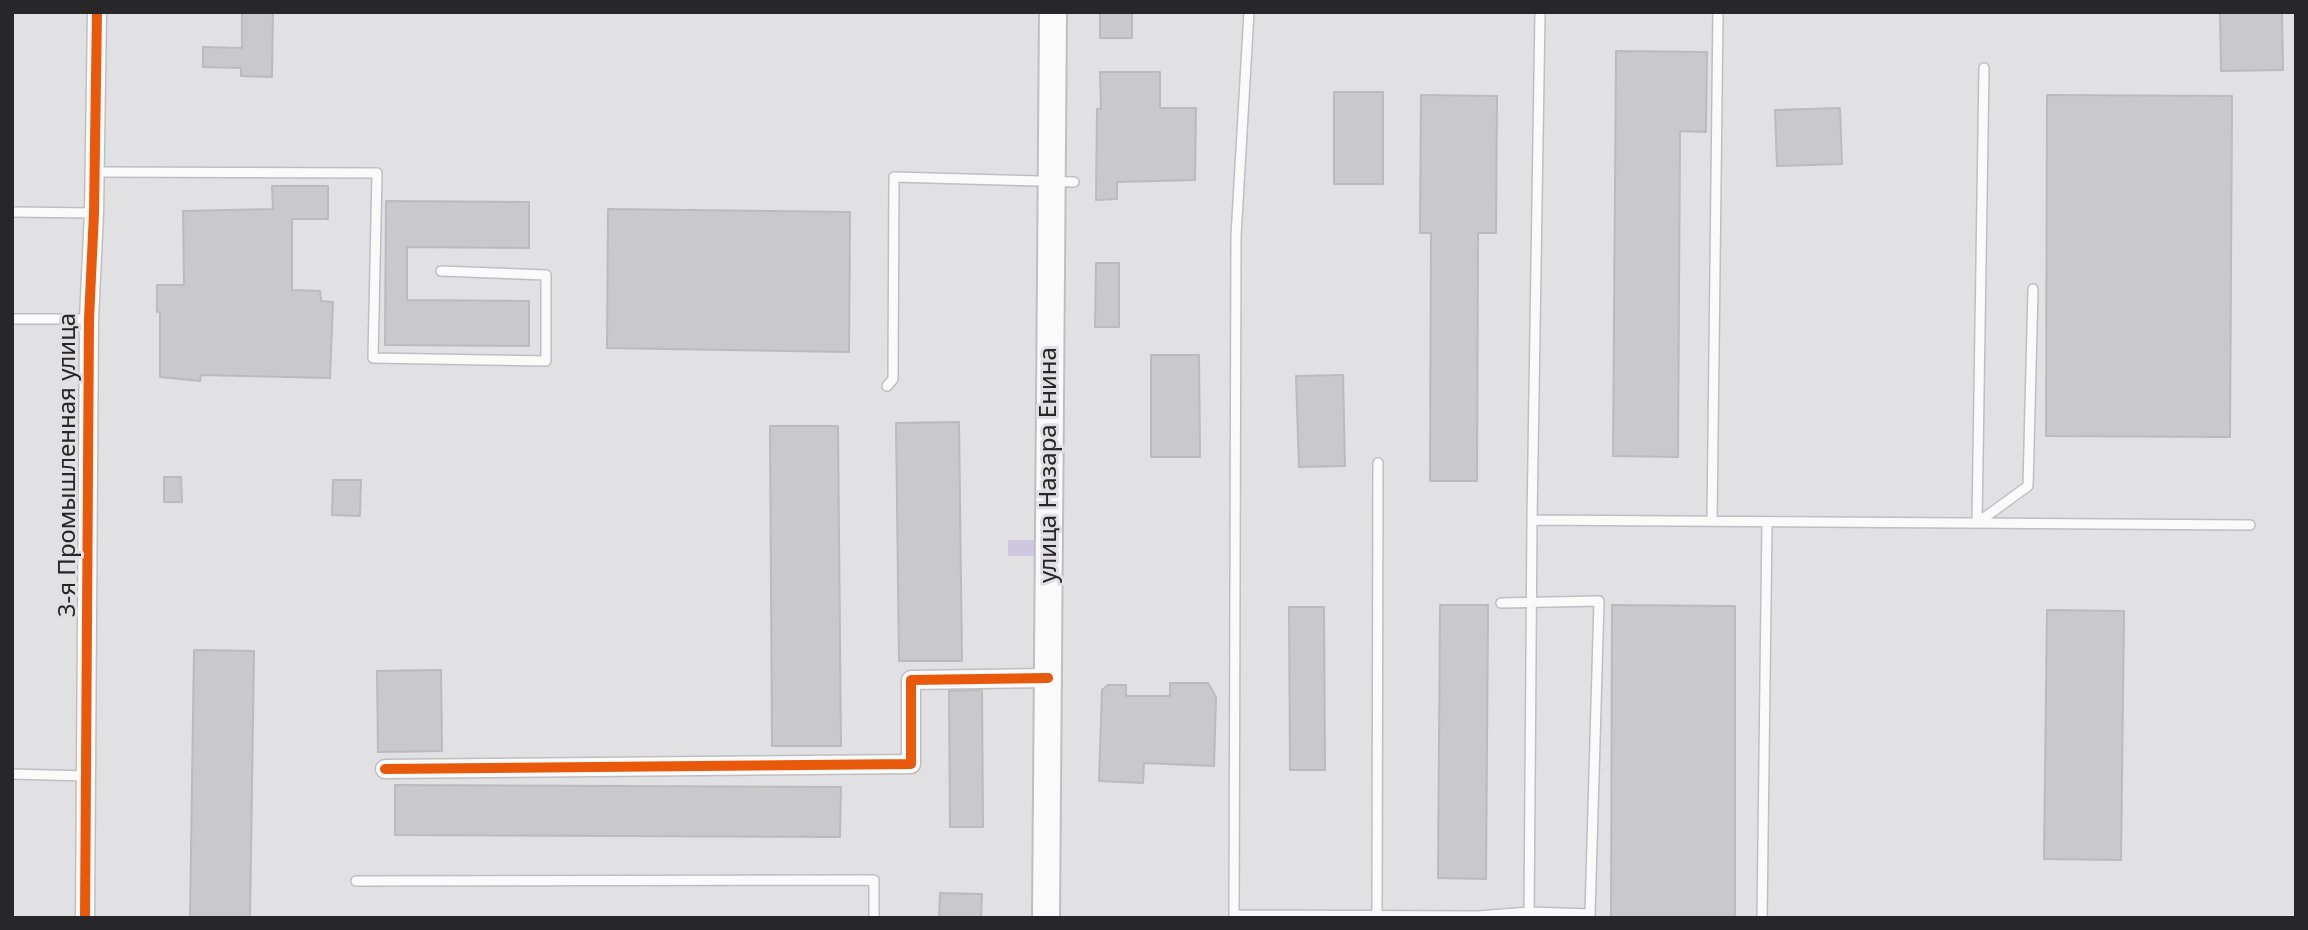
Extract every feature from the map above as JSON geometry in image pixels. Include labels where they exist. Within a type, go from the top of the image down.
[{"type":"main road","name":"улица Назара Енина","points":[[1046,918],[1048,678],[1063,181],[1052,12]]},
{"type":"street","name":"3-я Промышленная улица","points":[[85,918],[89,319],[94,213],[97,12]]},
{"type":"street","points":[[385,769],[911,764],[911,680],[1048,678]]},
{"type":"lane","points":[[1248,12],[1236,236],[1234,916],[1590,914],[1600,601],[1501,603]]},
{"type":"lane","points":[[1529,915],[1540,12]]},
{"type":"lane","points":[[1712,521],[1718,12]]},
{"type":"lane","points":[[1977,523],[1984,68]]},
{"type":"lane","points":[[95,172],[377,173],[373,358],[545,361],[546,275],[441,271]]},
{"type":"lane","points":[[887,386],[893,379],[894,177],[1063,181]]},
{"type":"lane","points":[[12,212],[94,213]]},
{"type":"lane","points":[[1977,523],[2028,486],[2033,289]]},
{"type":"lane","points":[[12,319],[89,319]]},
{"type":"lane","points":[[1377,916],[1378,463]]},
{"type":"lane","points":[[1532,520],[2250,525]]},
{"type":"lane","points":[[1762,918],[1767,522]]},
{"type":"lane","points":[[12,774],[87,776]]},
{"type":"lane","points":[[356,881],[874,880],[874,918]]},
{"type":"shaded area","points":[[1008,540],[1041,540],[1041,556],[1008,556]]},
{"type":"building","points":[[242,12],[273,12],[272,77],[241,76],[241,68],[203,67],[203,47],[242,48]]},
{"type":"building","points":[[1100,12],[1132,12],[1132,38],[1100,38]]},
{"type":"building","points":[[2220,12],[2282,12],[2283,70],[2221,71]]},
{"type":"building","points":[[1616,51],[1707,52],[1706,132],[1680,131],[1678,457],[1613,456]]},
{"type":"building","points":[[1100,72],[1160,72],[1160,108],[1196,108],[1195,180],[1117,182],[1117,199],[1096,200],[1097,109],[1101,109]]},
{"type":"building","points":[[1334,92],[1383,92],[1383,184],[1334,184]]},
{"type":"building","points":[[1421,95],[1497,96],[1496,233],[1478,233],[1477,481],[1430,481],[1431,233],[1420,233]]},
{"type":"building","points":[[2047,95],[2232,96],[2230,437],[2046,436]]},
{"type":"building","points":[[1840,108],[1842,164],[1777,166],[1775,110]]},
{"type":"building","points":[[272,186],[328,186],[328,219],[292,219],[292,290],[320,291],[321,301],[333,302],[330,378],[201,375],[200,381],[160,377],[160,312],[157,312],[157,285],[184,285],[183,211],[273,209]]},
{"type":"building","points":[[386,201],[529,202],[529,248],[407,247],[407,300],[529,301],[529,346],[385,345]]},
{"type":"building","points":[[608,209],[850,212],[849,352],[607,348]]},
{"type":"building","points":[[1096,263],[1119,263],[1119,327],[1095,327]]},
{"type":"building","points":[[1151,355],[1199,355],[1200,457],[1151,457]]},
{"type":"building","points":[[1343,375],[1345,466],[1299,467],[1296,376]]},
{"type":"building","points":[[959,422],[962,661],[899,661],[896,423]]},
{"type":"building","points":[[770,426],[838,426],[841,746],[772,746]]},
{"type":"building","points":[[164,477],[181,477],[182,502],[164,502]]},
{"type":"building","points":[[333,480],[361,480],[360,516],[332,515]]},
{"type":"building","points":[[1440,605],[1488,605],[1486,879],[1438,878]]},
{"type":"building","points":[[1612,605],[1735,606],[1735,918],[1611,918]]},
{"type":"building","points":[[1289,607],[1324,607],[1325,770],[1290,770]]},
{"type":"building","points":[[2047,610],[2124,611],[2121,860],[2044,859]]},
{"type":"building","points":[[194,650],[254,651],[250,918],[190,918]]},
{"type":"building","points":[[441,670],[442,751],[378,752],[377,671]]},
{"type":"building","points":[[1170,683],[1208,683],[1216,697],[1214,766],[1144,763],[1143,783],[1099,781],[1102,690],[1108,685],[1126,685],[1126,696],[1170,696]]},
{"type":"building","points":[[982,690],[983,827],[950,827],[949,691]]},
{"type":"building","points":[[395,785],[841,787],[840,837],[395,835]]},
{"type":"building","points":[[940,893],[982,894],[981,918],[939,918]]},
{"type":"cycle path","points":[[85,918],[89,319],[94,213],[97,12]]},
{"type":"cycle path","points":[[385,769],[911,764],[911,680],[1048,678]]}]
